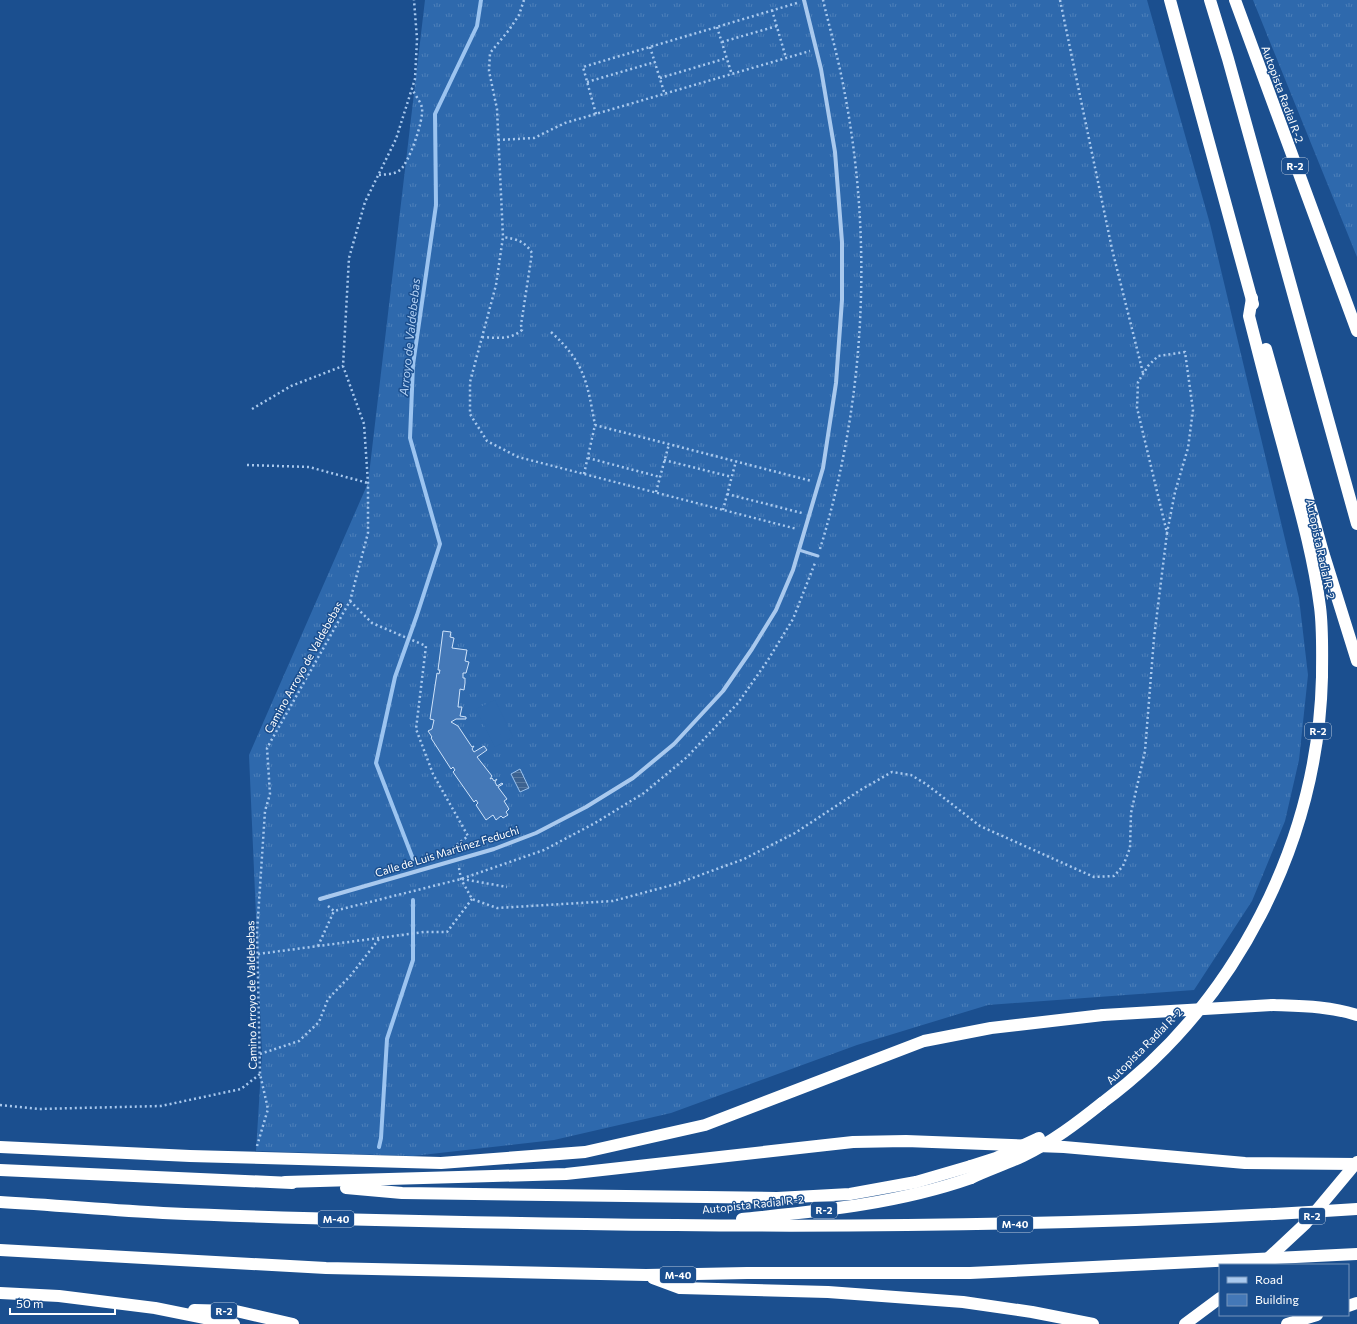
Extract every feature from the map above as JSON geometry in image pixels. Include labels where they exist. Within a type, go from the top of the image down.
[{"type":"highway","name":"Autopista Radial R-2","points":[[1170,0],[1323,552],[1357,661]]},
{"type":"highway","points":[[1210,0],[1228,59],[1357,524]]},
{"type":"highway","name":"Autopista Radial R-2","points":[[1235,0],[1357,331]]},
{"type":"highway","name":"Autopista Radial R-2","points":[[673,1225],[810,1212],[877,1203],[946,1186],[971,1172],[1023,1156],[1066,1131],[1141,1070],[1186,1024],[1213,991],[1247,940],[1272,892],[1288,854],[1305,800],[1316,752],[1321,700],[1322,651],[1320,609],[1313,565],[1303,519],[1249,316],[1252,298]]},
{"type":"highway","points":[[0,1147],[190,1156],[441,1164],[585,1152],[705,1125],[924,1041],[991,1028],[1104,1015],[1273,1005],[1305,1006],[1344,1011],[1357,1015]]},
{"type":"highway","points":[[285,1182],[566,1174],[853,1142],[906,1140],[1064,1147],[1244,1163],[1357,1163]]},
{"type":"highway","name":"R-2","points":[[1262,1264],[1306,1223],[1357,1163]]},
{"type":"highway","points":[[0,1170],[285,1182],[402,1193],[777,1198],[850,1194],[971,1172]]},
{"type":"highway","name":"M-40","points":[[0,1202],[162,1212],[361,1220],[673,1225],[963,1226],[1357,1209]]},
{"type":"highway","name":"M-40","points":[[0,1250],[326,1268],[646,1276],[747,1273],[970,1273],[1357,1254]]},
{"type":"highway","points":[[646,1276],[680,1288],[783,1290],[892,1296],[963,1302],[1032,1312],[1093,1324]]},
{"type":"highway","points":[[0,1293],[59,1296],[155,1308],[234,1324]]},
{"type":"highway","points":[[1185,1324],[1219,1299]]},
{"type":"highway","name":"R-2","points":[[155,1308],[236,1311],[293,1324]]},
{"type":"highway","points":[[1287,1324],[1314,1316]]},
{"type":"street","name":"Calle de Luis Martínez Feduchi","points":[[320,900],[457,858],[494,849],[536,833],[586,807],[633,778],[674,744],[723,691],[752,650],[776,610],[800,550],[823,468],[836,383],[842,300],[842,242],[835,152],[816,50],[804,0]]},
{"type":"lane","points":[[800,550],[818,556]]},
{"type":"path","name":"Camino Arroyo de Valdebebas","points":[[256,1151],[268,1109],[260,1074],[257,932],[265,811],[270,794],[267,748],[350,601],[368,533],[368,483],[364,424],[343,366],[349,258],[365,202],[396,139],[415,79],[417,40],[414,0]]},
{"type":"path","points":[[524,0],[519,15],[490,53],[489,71],[497,109],[503,237],[496,285],[470,382],[470,414],[487,441],[518,457],[806,531]]},
{"type":"path","points":[[596,114],[583,67],[804,0]]},
{"type":"path","points":[[1060,0],[1112,249],[1143,373]]},
{"type":"path","points":[[772,10],[786,58]]},
{"type":"path","points":[[722,42],[777,26]]},
{"type":"path","points":[[717,27],[732,75]]},
{"type":"path","points":[[650,47],[664,95]]},
{"type":"path","points":[[498,140],[534,138],[565,123],[816,50]]},
{"type":"path","points":[[660,78],[727,58]]},
{"type":"path","points":[[587,82],[655,62]]},
{"type":"path","points":[[378,175],[395,173],[401,169],[412,148],[421,123],[422,108],[412,89]]},
{"type":"path","points":[[482,337],[503,338],[515,336],[522,330],[532,253],[528,245],[518,239],[503,237]]},
{"type":"path","points":[[551,332],[566,346],[579,363],[588,386],[595,425],[584,474]]},
{"type":"path","points":[[350,601],[372,623],[426,646],[416,729],[433,774],[468,836],[454,847],[461,879],[472,899],[497,908],[614,901],[676,884],[744,860],[795,833],[862,789],[892,772],[911,775],[926,784],[980,826],[1094,877],[1114,876],[1124,866],[1130,848],[1132,813],[1145,751],[1154,638],[1167,533],[1175,492],[1188,448],[1193,410],[1185,352],[1158,356],[1148,366],[1138,382],[1138,408],[1167,533]]},
{"type":"path","points":[[252,409],[291,386],[343,366]]},
{"type":"path","points":[[595,425],[819,483]]},
{"type":"path","points":[[656,492],[669,444]]},
{"type":"path","points":[[588,458],[660,477]]},
{"type":"path","points":[[664,460],[732,477]]},
{"type":"path","points":[[723,510],[736,461]]},
{"type":"path","points":[[247,465],[309,467],[368,483]]},
{"type":"path","points":[[727,494],[810,515]]},
{"type":"path","points":[[334,911],[461,879],[544,850],[595,823],[644,793],[687,757],[738,703],[768,660],[793,619],[818,556]]},
{"type":"path","points":[[461,879],[507,887]]},
{"type":"path","points":[[258,954],[424,932],[447,932],[472,899]]},
{"type":"path","points":[[320,900],[334,911]]},
{"type":"path","points":[[318,946],[334,911]]},
{"type":"path","points":[[260,1054],[299,1041],[319,1022],[328,999],[351,975],[379,938]]},
{"type":"path","points":[[0,1105],[39,1109],[161,1106],[241,1089],[260,1074]]},
{"type":"green space","points":[[425,0],[1147,0],[1210,224],[1299,598],[1308,675],[1299,760],[1285,821],[1252,901],[1194,990],[988,1005],[857,1045],[671,1113],[554,1140],[413,1156],[256,1151],[262,1054],[249,755],[368,483]]},
{"type":"green space","points":[[1253,0],[1357,0],[1357,257]]},
{"type":"green space","points":[[495,700],[513,737],[495,747],[476,709]]},
{"type":"shaded area","points":[[520,769],[529,788],[520,792],[511,774]]},
{"type":"building","points":[[443,631],[451,632],[450,637],[454,638],[452,648],[467,650],[465,661],[469,662],[466,673],[463,673],[463,678],[465,678],[464,690],[460,689],[458,707],[462,707],[460,716],[466,717],[466,719],[456,719],[451,722],[458,726],[472,747],[474,746],[472,749],[474,752],[484,746],[487,750],[477,757],[492,776],[490,779],[492,778],[494,781],[497,779],[495,782],[497,786],[502,783],[503,784],[498,787],[507,799],[504,801],[509,809],[506,812],[508,815],[503,818],[501,816],[496,820],[493,815],[486,820],[476,805],[478,803],[476,800],[474,802],[453,772],[455,770],[453,767],[451,769],[428,731],[432,729],[434,720],[430,719],[437,673],[439,674],[440,670],[438,670]]},
{"type":"waterway","name":"Arroyo de Valdebebas","points":[[413,859],[376,763],[395,677],[440,544],[410,438],[413,365],[436,205],[435,114],[477,26],[481,0]]},
{"type":"waterway","name":"Arroyo de Valdebebas","points":[[379,1147],[381,1138],[387,1039],[413,960],[413,900]]}]
